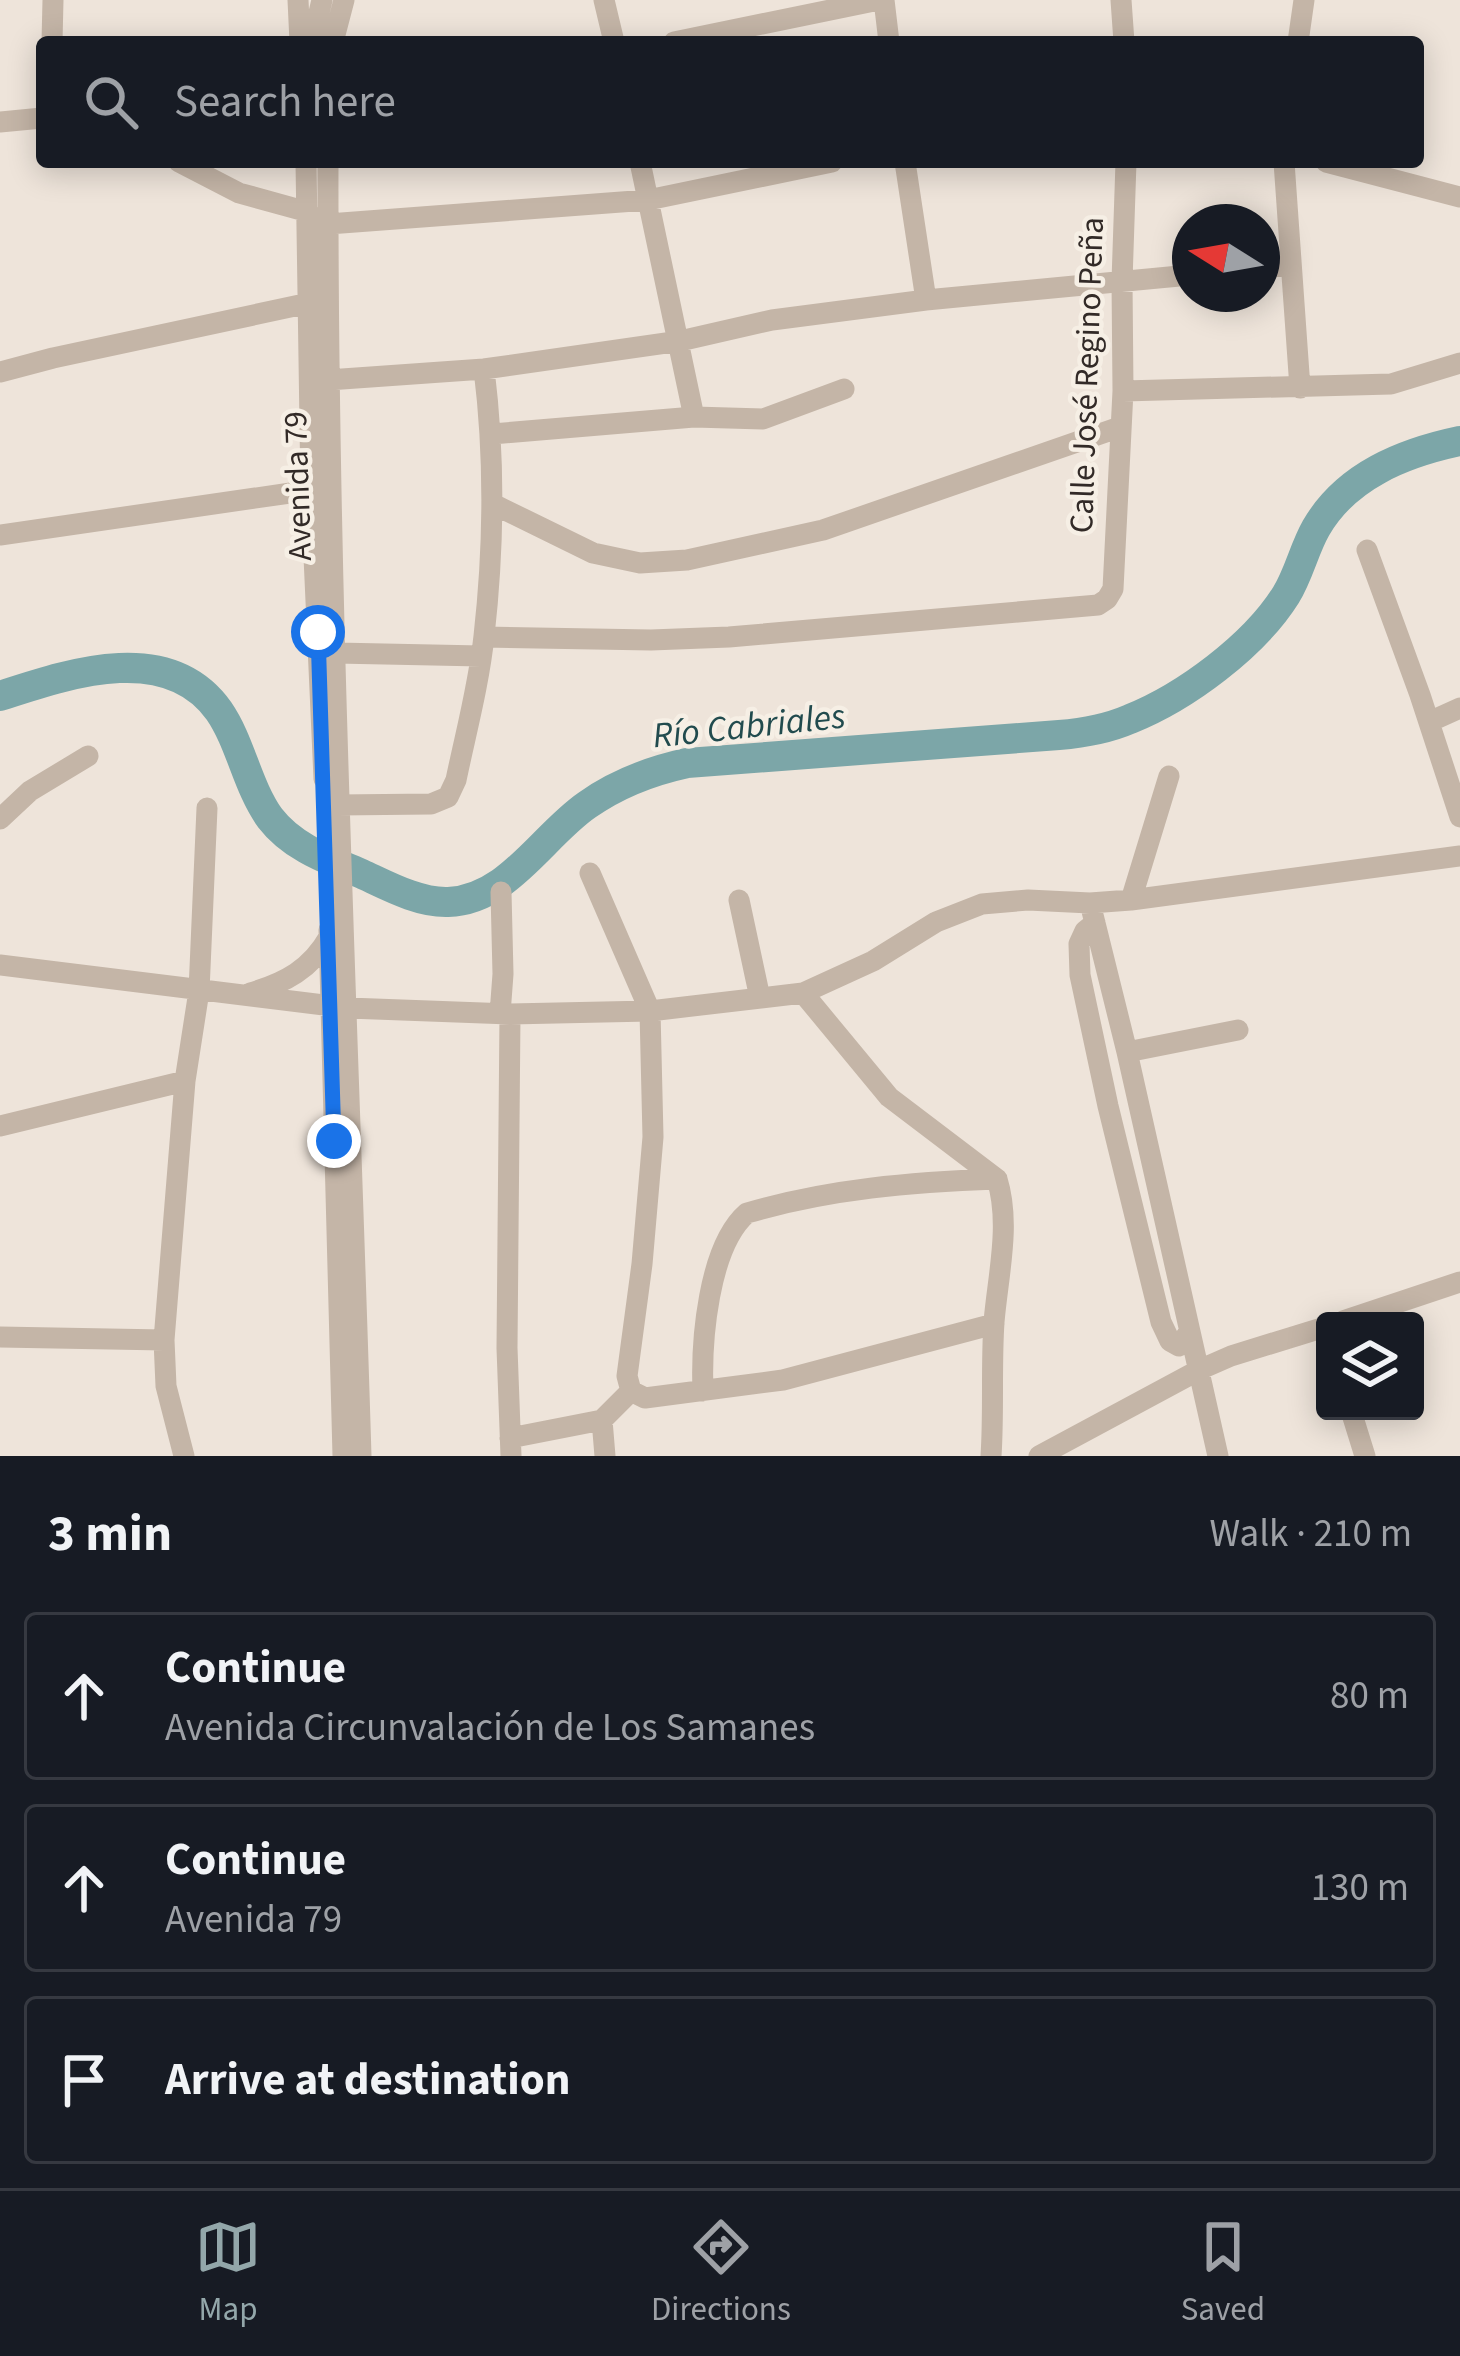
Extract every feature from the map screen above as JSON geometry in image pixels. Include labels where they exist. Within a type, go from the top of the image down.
[{"type":"street","points":[[52,36],[53,0]]},
{"type":"street","points":[[298,0],[300,36]]},
{"type":"street","points":[[313,36],[322,0]]},
{"type":"street","points":[[334,36],[344,0]]},
{"type":"street","points":[[604,0],[613,36]]},
{"type":"street","points":[[704,36],[882,0],[889,36]]},
{"type":"street","points":[[1121,0],[1124,36]]},
{"type":"street","points":[[1299,36],[1304,0]]},
{"type":"street","points":[[0,122],[36,119]]},
{"type":"street","points":[[191,168],[239,193],[315,220],[649,200],[803,168]]},
{"type":"street","points":[[307,168],[315,220],[309,302],[311,490],[334,818],[431,804],[448,797],[456,780],[483,646],[493,504],[492,434],[484,369]]},
{"type":"street","name":"Avenida 79","points":[[327,168],[315,220],[328,380],[336,652],[333,923],[361,1456]]},
{"type":"street","points":[[641,168],[694,417]]},
{"type":"street","points":[[905,168],[926,300]]},
{"type":"street","name":"Calle José Regino Peña","points":[[483,646],[808,631],[1098,605],[1108,599],[1113,590],[1124,391],[1126,168]]},
{"type":"street","points":[[1284,168],[1300,388]]},
{"type":"street","points":[[1350,168],[1460,196]]},
{"type":"street","points":[[1280,267],[1290,266]]},
{"type":"street","points":[[328,380],[484,369],[680,341],[772,320],[1172,276]]},
{"type":"street","points":[[0,372],[309,302]]},
{"type":"street","points":[[1124,391],[1391,383],[1460,363]]},
{"type":"street","points":[[492,434],[694,417],[763,418],[844,389]]},
{"type":"street","points":[[493,504],[593,553],[640,563],[687,560],[823,530],[1120,427]]},
{"type":"street","points":[[0,533],[311,490]]},
{"type":"street","points":[[1367,550],[1460,817]]},
{"type":"street","points":[[336,652],[483,646]]},
{"type":"street","points":[[1429,722],[1460,708]]},
{"type":"street","points":[[0,819],[30,791],[88,756]]},
{"type":"street","points":[[1131,900],[1169,776]]},
{"type":"street","points":[[184,1456],[166,1386],[164,1340],[185,1081],[199,991],[207,808]]},
{"type":"street","points":[[0,965],[339,1006],[505,1014],[650,1011],[803,993],[873,961],[937,922],[982,904],[1028,901],[1092,913],[1131,900],[1460,856]]},
{"type":"street","points":[[590,873],[650,1011],[653,1137],[627,1376],[631,1391],[644,1398],[783,1380],[994,1324]]},
{"type":"street","points":[[501,892],[510,1447],[602,1420],[631,1391]]},
{"type":"street","points":[[739,900],[760,998]]},
{"type":"street","points":[[1092,913],[1217,1456]]},
{"type":"street","points":[[1092,913],[1078,944],[1080,975],[1108,1106],[1161,1322],[1170,1341],[1180,1346],[1189,1332]]},
{"type":"street","points":[[242,996],[277,985],[307,968],[320,953],[333,923]]},
{"type":"street","points":[[803,993],[889,1097],[997,1179],[1002,1232],[991,1456]]},
{"type":"street","name":"Avenida 79","points":[[339,1006],[343,1456]]},
{"type":"street","points":[[1127,1052],[1238,1030]]},
{"type":"street","points":[[0,1126],[185,1081]]},
{"type":"street","points":[[703,1391],[701,1359],[712,1289],[727,1240],[747,1213],[842,1190],[997,1179]]},
{"type":"street","points":[[1370,1312],[1460,1282]]},
{"type":"street","points":[[1039,1456],[1199,1370],[1316,1330]]},
{"type":"street","points":[[0,1337],[164,1340]]},
{"type":"street","points":[[602,1420],[605,1456]]},
{"type":"street","points":[[1354,1420],[1365,1456]]},
{"type":"waterway","name":"Río Cabriales","points":[[0,696],[116,668],[173,675],[198,689],[219,711],[262,806],[289,837],[324,858],[415,897],[437,902],[469,899],[506,879],[587,805],[660,770],[687,763],[1077,733],[1151,709],[1195,684],[1256,633],[1286,595],[1316,528],[1343,494],[1397,460],[1460,441]]},
{"type":"route","points":[[318,632],[334,1141]]}]
